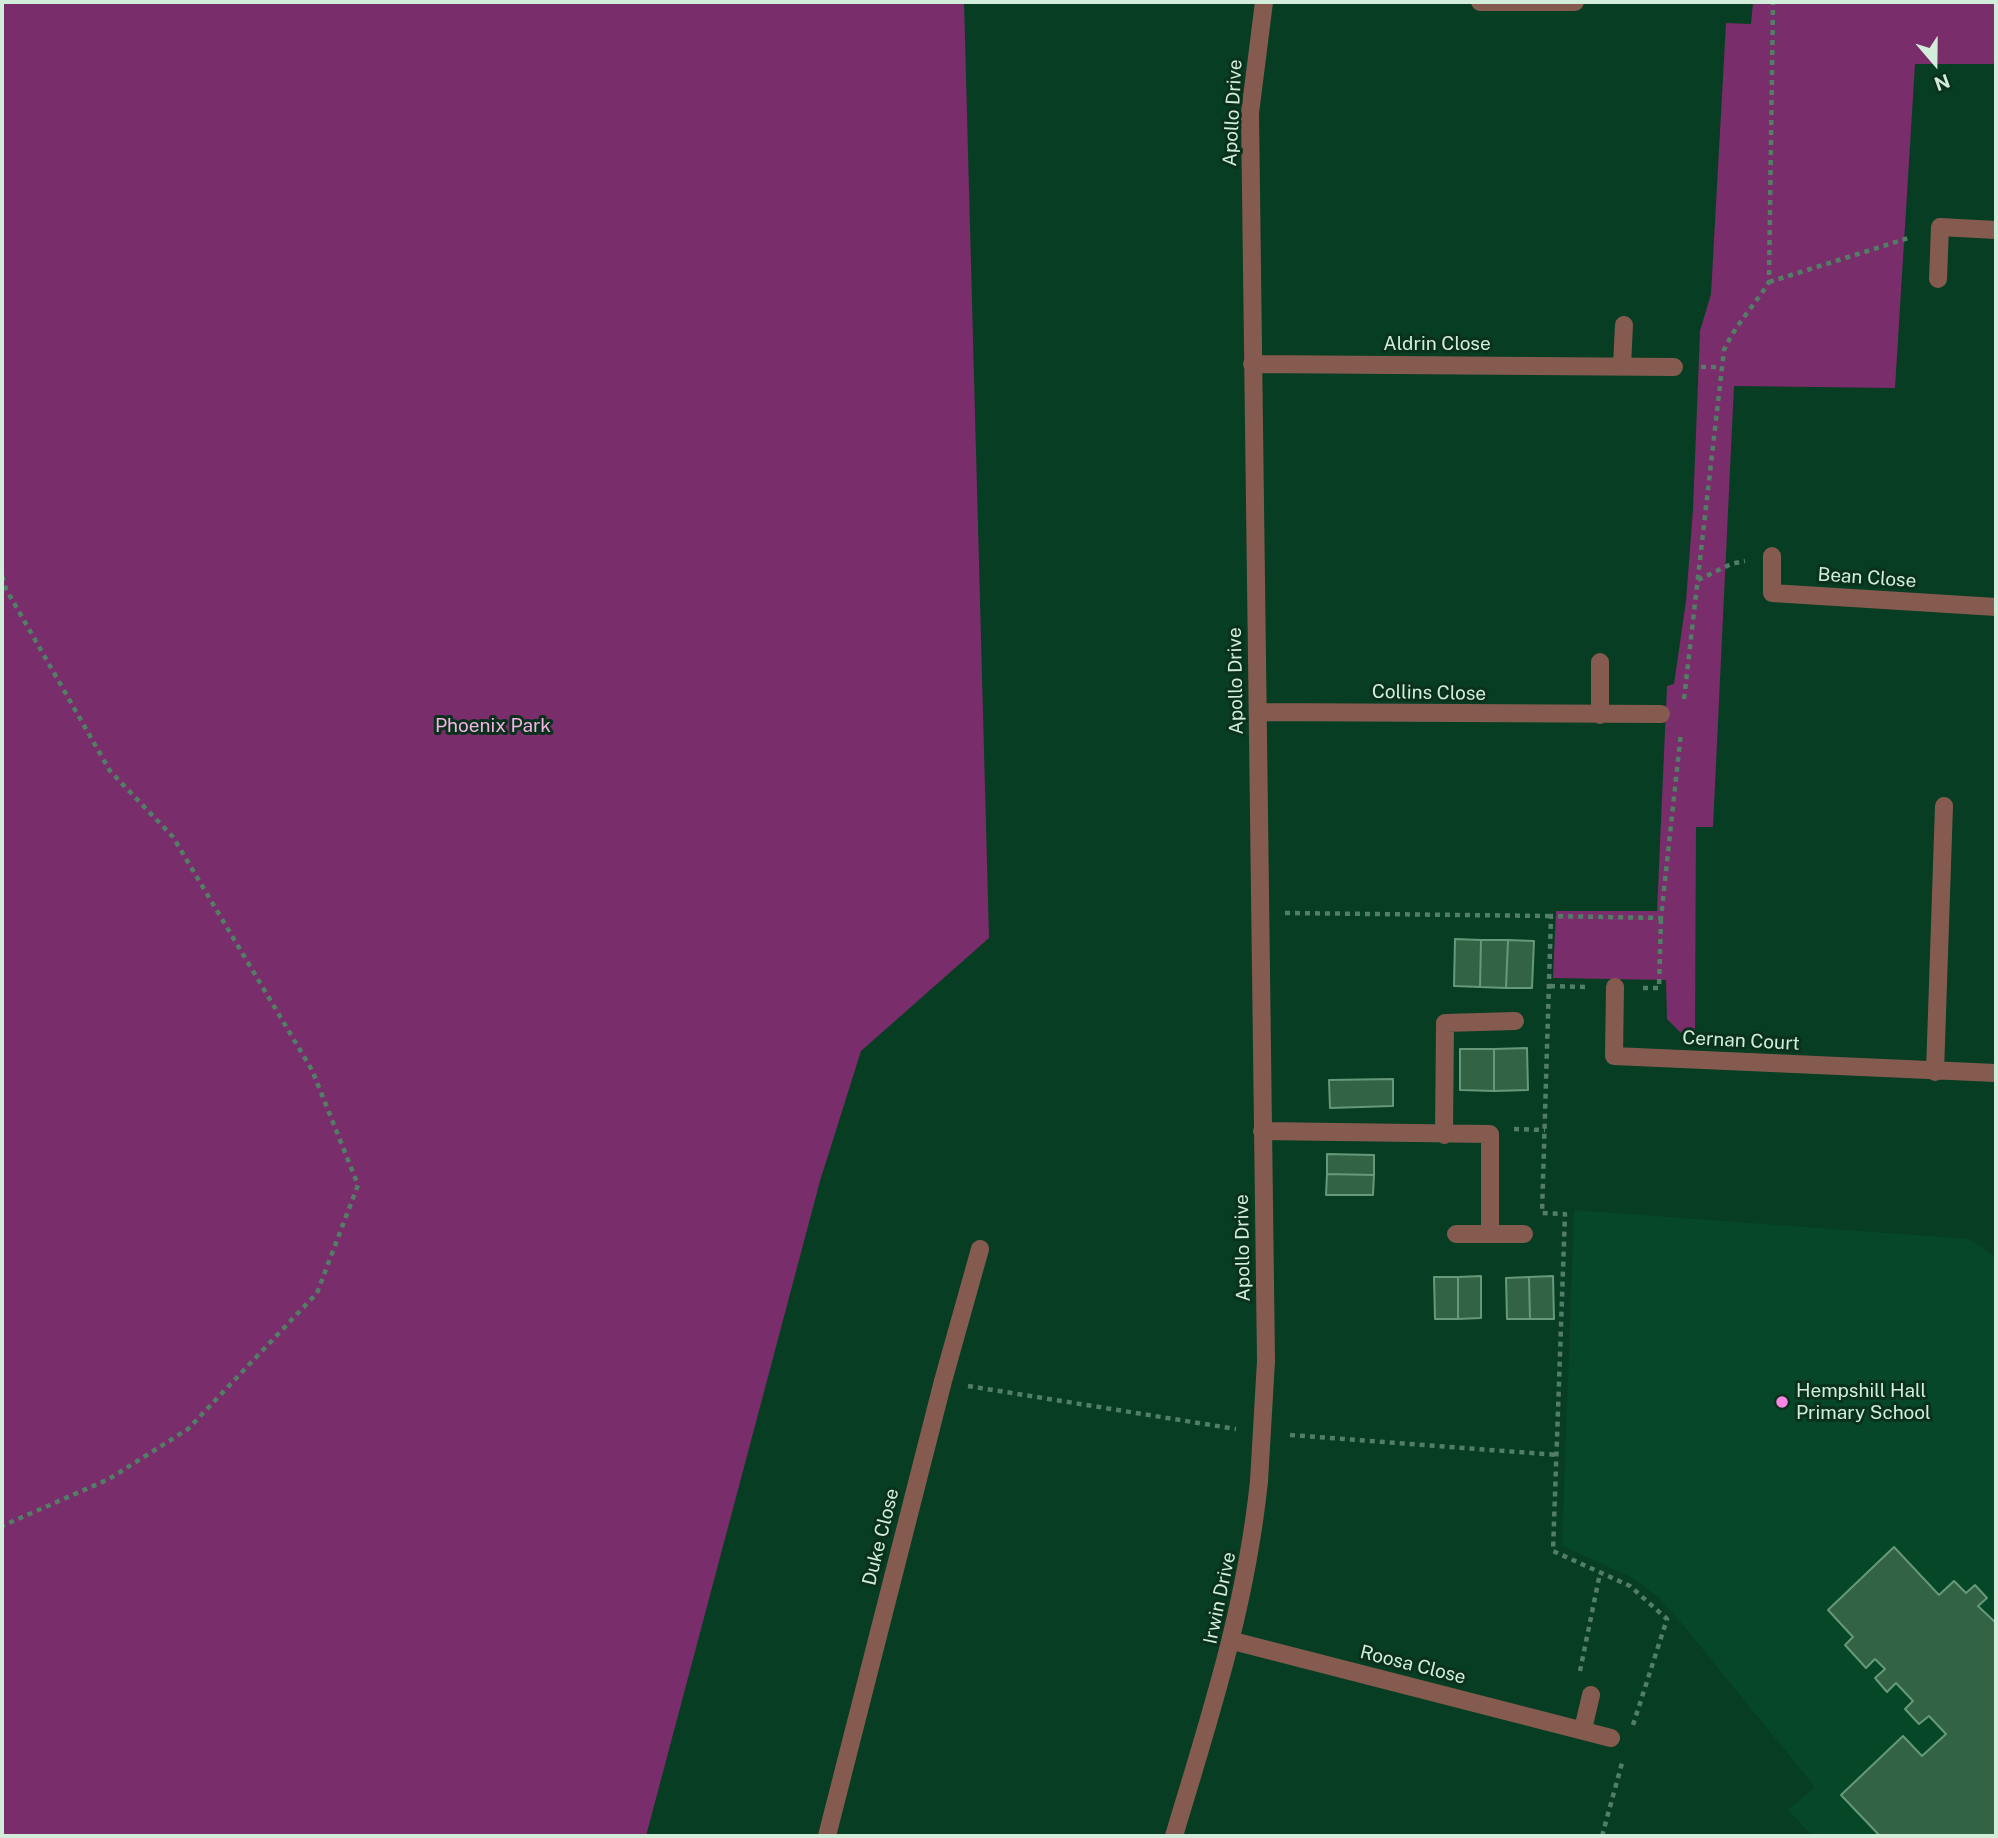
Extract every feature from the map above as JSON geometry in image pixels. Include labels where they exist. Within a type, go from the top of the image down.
[{"type":"street","name":"Apollo Drive","points":[[1264,2],[1250,113],[1266,1360]]},
{"type":"street","points":[[1479,2],[1575,2]]},
{"type":"street","points":[[1938,279],[1940,228],[1996,230]]},
{"type":"street","points":[[1622,366],[1623,325]]},
{"type":"street","name":"Aldrin Close","points":[[1252,364],[1674,368]]},
{"type":"street","name":"Bean Close","points":[[1772,556],[1773,593],[1996,607]]},
{"type":"street","points":[[1600,662],[1600,715]]},
{"type":"street","name":"Collins Close","points":[[1258,712],[1661,714]]},
{"type":"street","points":[[1935,1072],[1944,806]]},
{"type":"street","name":"Cernan Court","points":[[1615,987],[1614,1056],[1996,1073]]},
{"type":"street","points":[[1444,1135],[1445,1023],[1515,1021]]},
{"type":"street","points":[[1262,1131],[1490,1134],[1490,1234]]},
{"type":"street","points":[[1456,1234],[1524,1234]]},
{"type":"street","name":"Duke Close","points":[[827,1836],[943,1381],[980,1249]]},
{"type":"street","name":"Irwin Drive","points":[[1174,1836],[1233,1641],[1252,1549],[1266,1360]]},
{"type":"street","name":"Roosa Close","points":[[1233,1641],[1619,1740]]},
{"type":"street","points":[[1583,1730],[1591,1695]]},
{"type":"path","points":[[1684,700],[1724,350],[1733,331],[1752,310],[1769,282],[1773,2]]},
{"type":"path","points":[[1769,282],[1940,228]]},
{"type":"path","points":[[1698,581],[1731,564],[1772,556]]},
{"type":"path","points":[[2,576],[6,589],[110,771],[173,837],[312,1070],[358,1185],[317,1293],[188,1429],[109,1479],[2,1526]]},
{"type":"path","points":[[1259,912],[1661,918],[1681,727]]},
{"type":"path","points":[[1550,916],[1542,1213],[1565,1213],[1553,1551],[1630,1586],[1667,1619],[1619,1740],[1602,1836]]},
{"type":"path","points":[[943,1381],[1205,1426]]},
{"type":"path","points":[[1306,1437],[1558,1455]]},
{"type":"path","points":[[1591,1695],[1579,1670],[1600,1573]]},
{"type":"shaded area","name":"Hempshill Hall Primary School","points":[[1574,1210],[1970,1239],[1996,1258],[1996,1836],[1812,1836],[1788,1810],[1815,1787],[1682,1624],[1659,1598],[1631,1577],[1562,1546]]},
{"type":"green space","name":"Phoenix Park","points":[[2,2],[964,2],[989,938],[861,1051],[820,1181],[646,1836],[2,1836]]},
{"type":"green space","points":[[1753,2],[1996,2],[1996,60],[1993,64],[1915,64],[1895,388],[1734,386],[1713,827],[1696,827],[1695,1032],[1682,1034],[1667,1019],[1666,980],[1553,978],[1556,911],[1657,911],[1667,686],[1674,684],[1686,601],[1693,509],[1700,331],[1711,294],[1726,23],[1751,24]]},
{"type":"building","points":[[1455,939],[1481,940],[1480,987],[1454,986]]},
{"type":"building","points":[[1481,940],[1508,940],[1506,988],[1480,987]]},
{"type":"building","points":[[1508,940],[1534,941],[1532,988],[1506,988]]},
{"type":"building","points":[[1527,1048],[1528,1090],[1494,1091],[1494,1049]]},
{"type":"building","points":[[1460,1049],[1494,1049],[1494,1091],[1460,1090]]},
{"type":"building","points":[[1393,1079],[1393,1106],[1330,1108],[1329,1080]]},
{"type":"building","points":[[1327,1154],[1374,1155],[1374,1175],[1327,1174]]},
{"type":"building","points":[[1327,1174],[1374,1175],[1373,1195],[1326,1195]]},
{"type":"building","points":[[1481,1276],[1481,1318],[1458,1319],[1458,1277]]},
{"type":"building","points":[[1553,1276],[1554,1319],[1530,1319],[1529,1277]]},
{"type":"building","points":[[1434,1277],[1458,1277],[1458,1319],[1435,1319]]},
{"type":"building","points":[[1529,1277],[1530,1319],[1507,1319],[1506,1278]]},
{"type":"building","points":[[1894,1547],[1939,1595],[1954,1581],[1966,1593],[1975,1585],[1987,1598],[1978,1606],[1996,1623],[1996,1836],[1880,1836],[1841,1795],[1903,1736],[1922,1756],[1946,1734],[1929,1716],[1919,1724],[1905,1709],[1913,1701],[1896,1683],[1887,1692],[1875,1678],[1885,1669],[1875,1659],[1866,1668],[1845,1645],[1853,1637],[1828,1610]]},
{"type":"place","name":"Hempshill Hall Primary School","points":[[1782,1402]]}]
